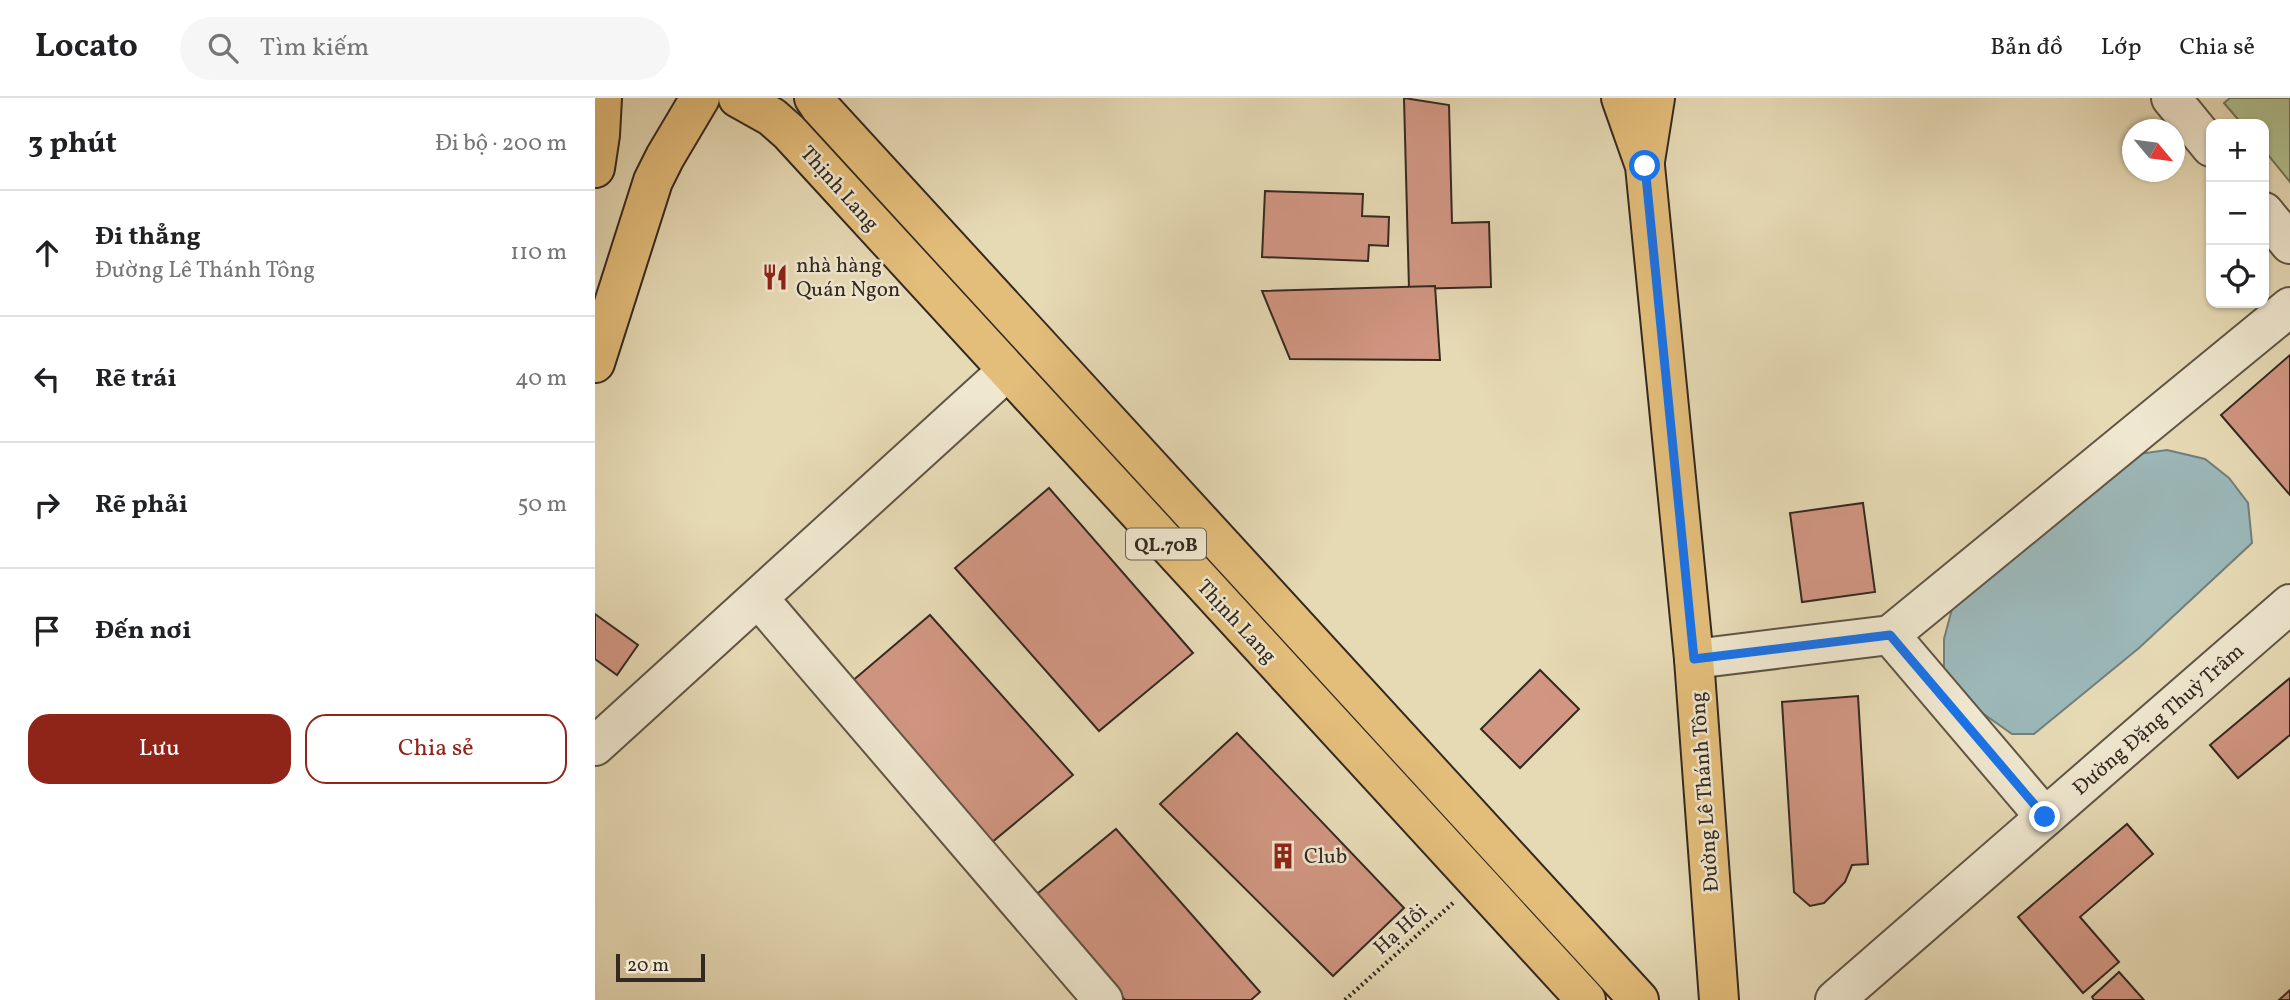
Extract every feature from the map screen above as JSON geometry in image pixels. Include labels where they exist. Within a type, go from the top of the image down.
[{"type":"main road","points":[[595,168],[602,98]]},
{"type":"main road","points":[[595,363],[653,181],[700,98]]},
{"type":"main road","name":"Thịnh Lang","points":[[738,98],[772,117],[789,132],[1585,1000]]},
{"type":"main road","name":"Thịnh Lang","points":[[814,98],[1639,1000]]},
{"type":"main road","name":"Đường Lê Thánh Tông","points":[[1621,98],[1645,166]]},
{"type":"main road","name":"Đường Lê Thánh Tông","points":[[1654,98],[1645,166],[1694,659],[1719,1000]]},
{"type":"street","points":[[2175,99],[2206,141]]},
{"type":"street","points":[[2269,218],[2290,244]]},
{"type":"street","points":[[1694,659],[1890,635],[2290,307]]},
{"type":"street","points":[[595,747],[1007,371]]},
{"type":"street","points":[[759,599],[1103,1000]]},
{"type":"street","name":"Đường Đặng Thuỳ Trâm","points":[[1835,1000],[2290,604]]},
{"type":"street","points":[[1890,635],[2045,817]]},
{"type":"path","name":"Hạ Hồi","points":[[1345,1000],[1477,882]]},
{"type":"green space","points":[[2230,98],[2290,98],[2290,182],[2269,156],[2269,119],[2238,119],[2224,103]]},
{"type":"water","points":[[2167,450],[2205,459],[2229,478],[2248,503],[2252,543],[2139,648],[2034,734],[2012,734],[1978,710],[1944,676],[1944,639],[1952,609],[2139,454]]},
{"type":"building","points":[[1404,98],[1449,105],[1452,223],[1489,222],[1491,287],[1409,289]]},
{"type":"building","points":[[1265,191],[1363,194],[1362,216],[1389,217],[1388,246],[1369,245],[1368,261],[1262,257]]},
{"type":"building","points":[[1435,286],[1440,360],[1290,359],[1262,291]]},
{"type":"building","points":[[2290,355],[2290,495],[2221,415]]},
{"type":"building","points":[[1049,488],[1193,653],[1099,731],[955,568]]},
{"type":"building","points":[[1863,503],[1875,592],[1802,602],[1790,513]]},
{"type":"building","points":[[595,614],[638,645],[617,675],[595,659]]},
{"type":"building","points":[[930,615],[1073,775],[991,843],[851,682]]},
{"type":"building","points":[[1540,670],[1579,709],[1520,768],[1481,729]]},
{"type":"building","points":[[2290,678],[2290,735],[2238,778],[2210,745]]},
{"type":"building","points":[[1858,696],[1868,864],[1852,865],[1845,882],[1824,903],[1810,906],[1794,892],[1782,702]]},
{"type":"building","name":"Club","points":[[1237,733],[1404,908],[1333,976],[1160,804]]},
{"type":"building","points":[[2127,824],[2153,854],[2080,917],[2119,962],[2083,993],[2018,917]]},
{"type":"building","points":[[1116,829],[1260,992],[1251,1000],[1125,1000],[1037,894]]},
{"type":"building","points":[[2119,972],[2144,1000],[2094,1000],[2092,997]]},
{"type":"building","points":[[2290,990],[2290,1000],[2279,1000]]},
{"type":"place","name":"nhà hàng Quán Ngon","points":[[775,277]]},
{"type":"place","name":"Club","points":[[1283,856]]},
{"type":"route","points":[[1645,166],[1694,659],[1890,635],[2045,817]]}]
